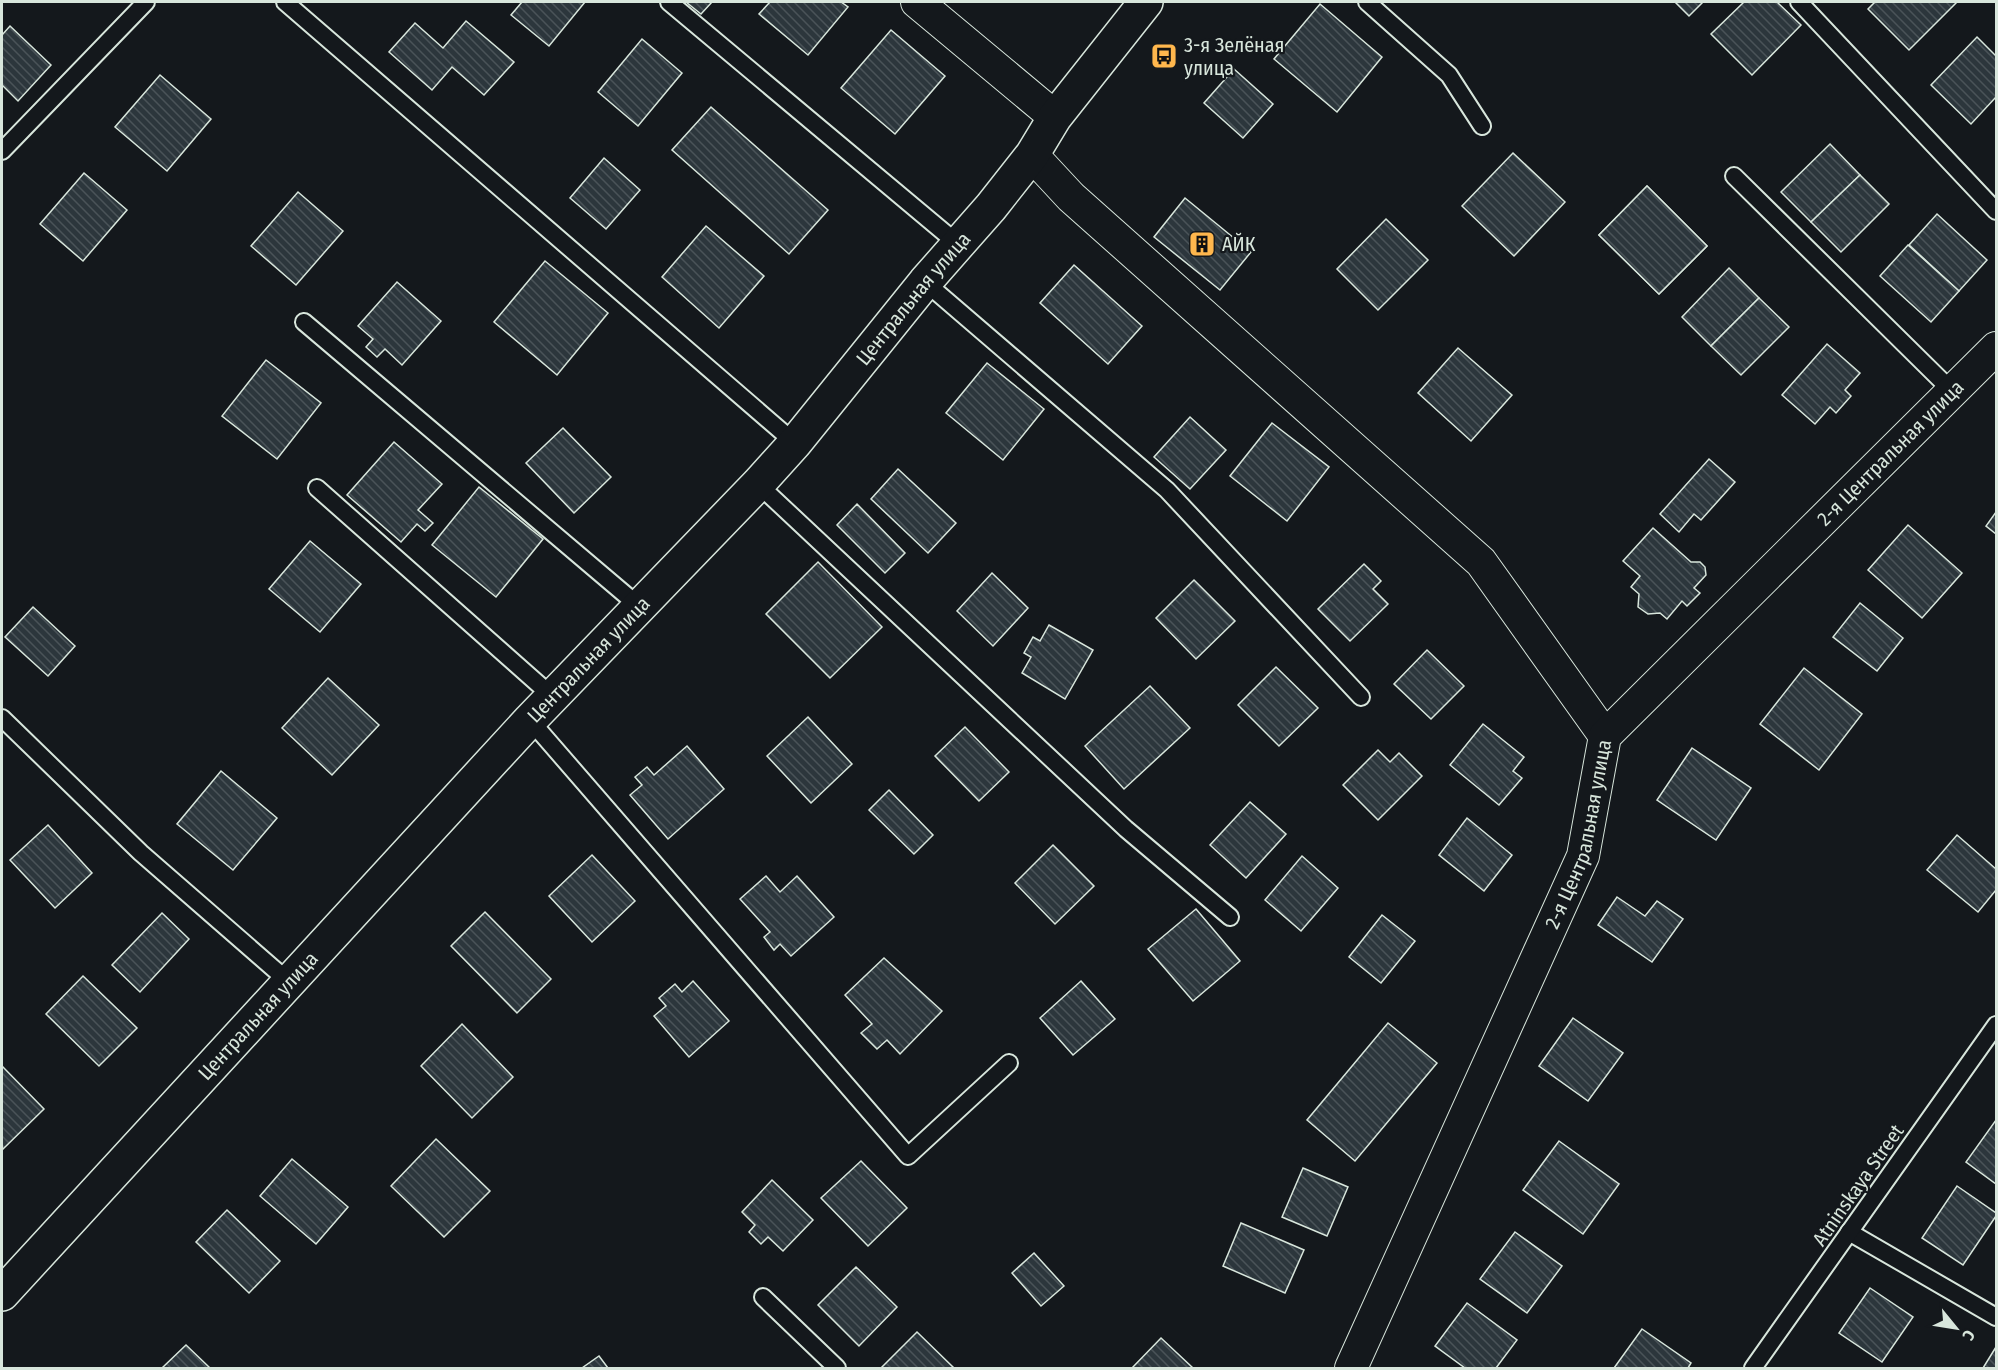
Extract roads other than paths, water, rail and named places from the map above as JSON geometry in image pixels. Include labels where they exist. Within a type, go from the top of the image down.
[{"type":"street","points":[[917,2],[1055,117]]},
{"type":"street","name":"Центральная улица","points":[[2,1294],[541,709],[795,443],[925,282],[992,207],[1032,155],[1055,117],[1146,2]]},
{"type":"street","points":[[1032,155],[1071,197],[1481,562],[1605,736]]},
{"type":"street","name":"2-я Центральная улица","points":[[1351,1368],[1582,856],[1605,736],[1996,348]]},
{"type":"lane","points":[[2,151],[146,2]]},
{"type":"lane","points":[[285,2],[795,443]]},
{"type":"lane","points":[[669,2],[958,244]]},
{"type":"lane","points":[[1366,2],[1449,75],[1482,126]]},
{"type":"lane","points":[[1799,2],[1996,211]]},
{"type":"lane","points":[[1734,176],[1952,390]]},
{"type":"lane","points":[[925,282],[1167,490],[1361,697]]},
{"type":"lane","points":[[304,322],[640,607]]},
{"type":"lane","points":[[758,484],[1126,829],[1230,917]]},
{"type":"lane","points":[[318,488],[541,709],[908,1156],[1009,1063]]},
{"type":"lane","points":[[2,718],[141,853],[289,982]]},
{"type":"lane","name":"Atninskaya Street","points":[[1753,1368],[1996,1025]]},
{"type":"lane","points":[[1850,1232],[1996,1317]]},
{"type":"lane","points":[[763,1297],[837,1368]]},
{"type":"place","name":"3-я Зелёная улица","points":[[1164,56]]},
{"type":"place","name":"АЙК","points":[[1202,244]]}]
